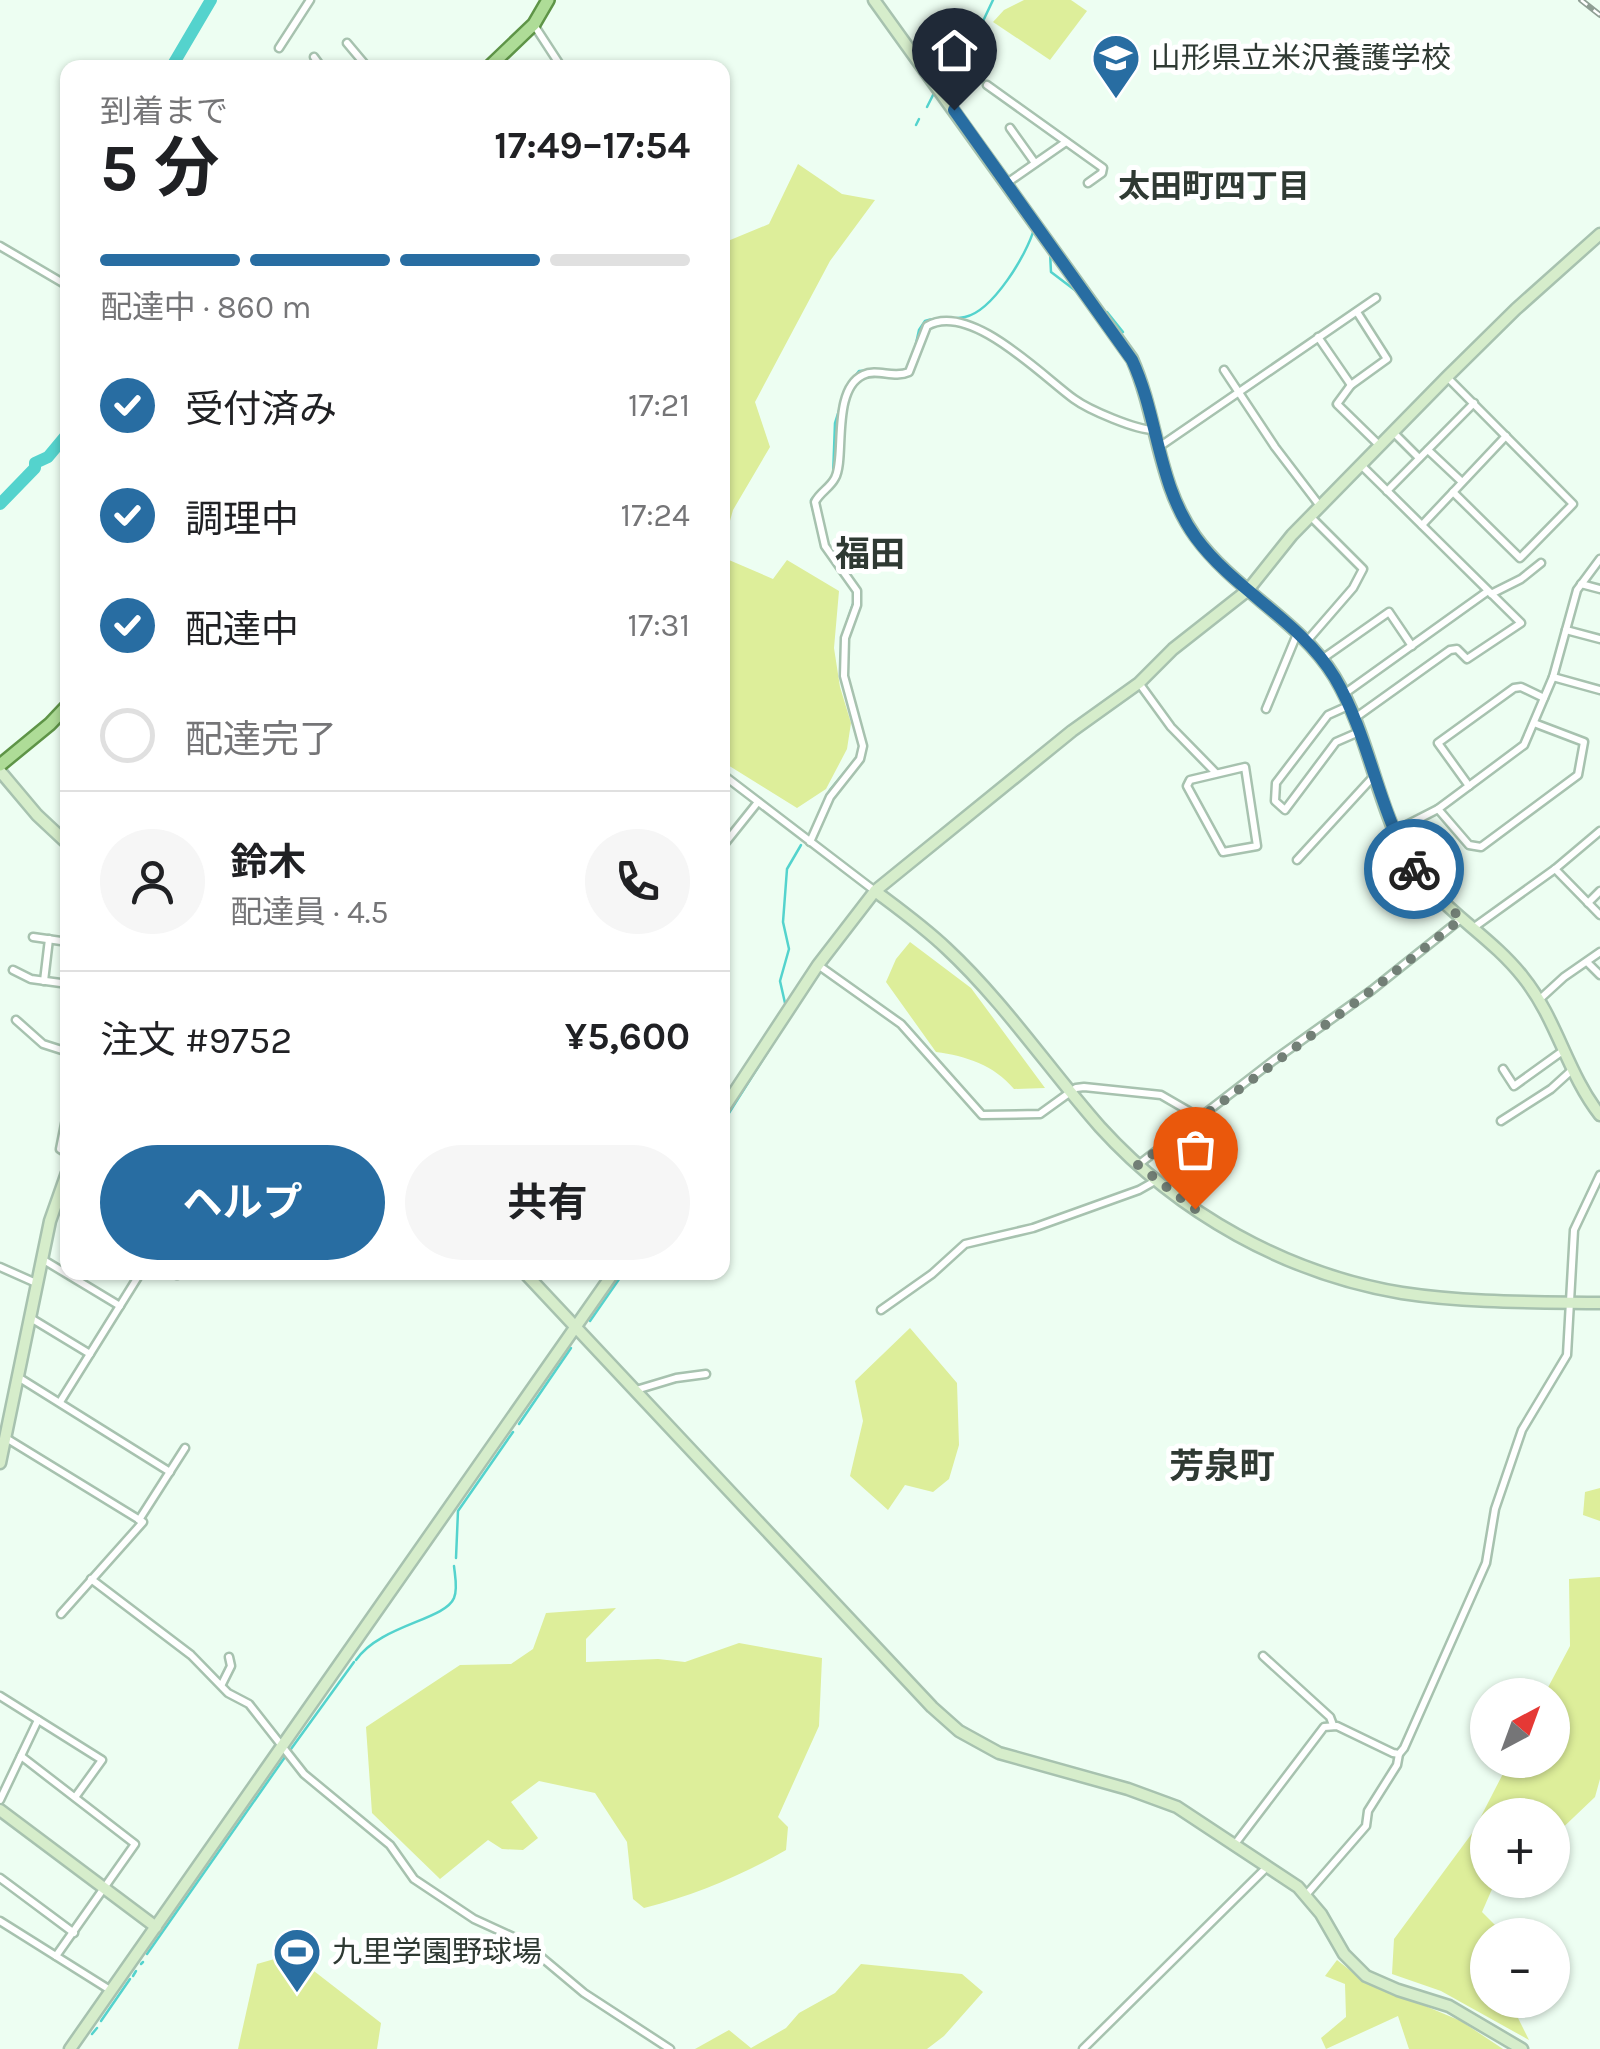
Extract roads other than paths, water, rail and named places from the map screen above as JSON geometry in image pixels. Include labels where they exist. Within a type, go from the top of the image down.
[{"type":"main road","points":[[500,60],[534,24],[548,0]]},
{"type":"main road","points":[[0,768],[60,713]]},
{"type":"street","points":[[279,48],[310,0]]},
{"type":"street","points":[[874,0],[1126,350],[1138,372],[1167,483],[1188,525],[1208,552],[1322,659],[1344,694],[1395,831],[1416,873],[1508,959],[1540,1000],[1600,1115]]},
{"type":"street","points":[[534,24],[557,60]]},
{"type":"street","points":[[347,43],[361,60]]},
{"type":"street","points":[[987,85],[1103,168],[1088,183]]},
{"type":"street","points":[[1010,128],[1035,163]]},
{"type":"street","points":[[1007,183],[1066,142]]},
{"type":"street","points":[[730,1099],[818,966],[874,891],[1072,731],[1139,684],[1173,649],[1248,590],[1310,516],[1447,377],[1600,234]]},
{"type":"street","points":[[0,246],[60,281]]},
{"type":"street","points":[[1158,448],[1376,298]]},
{"type":"street","points":[[1357,312],[1387,359],[1351,386],[1337,404],[1380,446]]},
{"type":"street","points":[[810,842],[830,798],[863,752],[862,735],[844,676],[844,638],[857,606],[857,591],[825,546],[815,502],[836,478],[840,424],[856,381],[872,373],[891,376],[909,372],[927,326],[956,322],[992,336],[1077,402],[1154,430]]},
{"type":"street","points":[[1318,338],[1351,386]]},
{"type":"street","points":[[1224,370],[1320,506]]},
{"type":"street","points":[[1447,377],[1573,504],[1520,558],[1453,492]]},
{"type":"street","points":[[1387,491],[1474,403]]},
{"type":"street","points":[[1393,432],[1419,458]]},
{"type":"street","points":[[1422,526],[1506,436]]},
{"type":"street","points":[[1428,450],[1462,482]]},
{"type":"street","points":[[1354,719],[1450,650],[1457,650],[1467,659],[1521,623],[1361,464]]},
{"type":"street","points":[[1266,709],[1302,638],[1353,588],[1362,569],[1310,516]]},
{"type":"street","points":[[1395,831],[1438,809],[1524,745],[1553,677],[1581,584],[1600,559]]},
{"type":"street","points":[[1344,694],[1490,592],[1521,578],[1540,563]]},
{"type":"street","points":[[1581,584],[1600,589]]},
{"type":"street","points":[[1322,659],[1389,612],[1412,646]]},
{"type":"street","points":[[1566,630],[1600,639]]},
{"type":"street","points":[[1553,677],[1600,690]]},
{"type":"street","points":[[1139,684],[1171,727],[1216,773]]},
{"type":"street","points":[[1469,786],[1438,742],[1514,688],[1521,687],[1544,698]]},
{"type":"street","points":[[1348,706],[1328,715],[1276,783],[1275,801],[1279,806],[1285,810],[1336,742],[1359,732]]},
{"type":"street","points":[[1438,809],[1469,845],[1481,847],[1578,775],[1584,742],[1534,723]]},
{"type":"street","points":[[1245,767],[1256,846],[1223,852],[1187,786],[1190,780],[1216,773],[1245,767]]},
{"type":"street","points":[[0,768],[37,816],[60,837]]},
{"type":"street","points":[[1297,860],[1374,775]]},
{"type":"street","points":[[730,780],[926,930],[959,961],[1138,1165],[1195,1209],[1247,1240],[1352,1282],[1423,1296],[1600,1302]]},
{"type":"street","points":[[730,837],[758,802]]},
{"type":"street","points":[[1472,928],[1555,869],[1600,831]]},
{"type":"street","points":[[1555,869],[1600,915]]},
{"type":"street","points":[[1588,903],[1600,891]]},
{"type":"street","points":[[1138,1165],[1461,919]]},
{"type":"street","points":[[34,937],[60,941]]},
{"type":"street","points":[[44,981],[49,940]]},
{"type":"street","points":[[1540,1000],[1600,952]]},
{"type":"street","points":[[1586,962],[1600,975]]},
{"type":"street","points":[[818,966],[901,1024],[982,1115],[1040,1114],[1070,1092],[1084,1087],[1161,1096],[1198,1117]]},
{"type":"street","points":[[13,970],[30,979],[60,983]]},
{"type":"street","points":[[16,1020],[43,1044],[60,1049]]},
{"type":"street","points":[[1503,1068],[1514,1086],[1566,1049]]},
{"type":"street","points":[[1501,1121],[1551,1089],[1574,1068]]},
{"type":"street","points":[[1306,1895],[1366,1826],[1368,1810],[1397,1765],[1486,1563],[1498,1498],[1522,1430],[1567,1355],[1574,1230],[1600,1175]]},
{"type":"street","points":[[881,1310],[932,1274],[965,1244],[1033,1228],[1139,1190],[1156,1180]]},
{"type":"street","points":[[0,1463],[36,1283],[60,1208]]},
{"type":"street","points":[[42,1259],[60,1270]]},
{"type":"street","points":[[0,1267],[36,1283]]},
{"type":"street","points":[[77,1280],[120,1306]]},
{"type":"street","points":[[60,1402],[136,1280]]},
{"type":"street","points":[[531,1280],[932,1707],[959,1731],[1014,1758],[1146,1794],[1177,1807],[1306,1895],[1344,1954],[1366,1976],[1449,2006],[1522,2049]]},
{"type":"street","points":[[70,2049],[609,1280]]},
{"type":"street","points":[[29,1317],[90,1354]]},
{"type":"street","points":[[634,1390],[706,1374]]},
{"type":"street","points":[[17,1376],[170,1472]]},
{"type":"street","points":[[5,1437],[142,1522],[61,1614]]},
{"type":"street","points":[[139,1520],[185,1448]]},
{"type":"street","points":[[92,1579],[191,1655],[228,1693],[250,1704],[312,1781],[390,1845],[414,1879],[474,1920],[522,1941],[584,1993],[670,2049]]},
{"type":"street","points":[[222,1685],[230,1666],[229,1656]]},
{"type":"street","points":[[1263,1656],[1330,1717],[1333,1725]]},
{"type":"street","points":[[0,1696],[102,1760],[76,1796]]},
{"type":"street","points":[[0,1800],[38,1720]]},
{"type":"street","points":[[1235,1844],[1324,1727],[1333,1725],[1399,1754]]},
{"type":"street","points":[[22,1756],[136,1844],[56,1956]]},
{"type":"street","points":[[0,1810],[156,1927]]},
{"type":"street","points":[[1083,2049],[1268,1866]]},
{"type":"street","points":[[0,1878],[74,1933]]},
{"type":"street","points":[[0,1920],[112,1991]]},
{"type":"waterway","points":[[176,60],[211,0]]},
{"type":"waterway","points":[[942,81],[975,38],[993,0]]},
{"type":"waterway","points":[[927,107],[935,91]]},
{"type":"waterway","points":[[916,125],[919,119]]},
{"type":"waterway","points":[[915,348],[925,321],[965,317],[987,304],[1016,266],[1034,229]]},
{"type":"waterway","points":[[1050,252],[1051,272],[1080,294]]},
{"type":"waterway","points":[[1107,312],[1123,332]]},
{"type":"waterway","points":[[851,381],[859,371],[878,370]]},
{"type":"waterway","points":[[811,500],[833,476],[835,423],[840,407]]},
{"type":"waterway","points":[[0,504],[35,468],[35,463],[48,457],[60,443]]},
{"type":"waterway","points":[[812,506],[822,548],[836,567]]},
{"type":"waterway","points":[[841,666],[842,637],[854,601]]},
{"type":"waterway","points":[[842,679],[849,705]]},
{"type":"waterway","points":[[819,815],[830,790],[858,756]]},
{"type":"waterway","points":[[785,1003],[780,981],[789,949],[783,922],[787,869],[801,845]]},
{"type":"waterway","points":[[730,1111],[791,1015]]},
{"type":"waterway","points":[[590,1321],[618,1280]]},
{"type":"waterway","points":[[519,1424],[571,1348]]},
{"type":"waterway","points":[[456,1558],[458,1511],[513,1432]]},
{"type":"waterway","points":[[356,1660],[380,1639],[448,1606],[456,1591],[454,1566]]},
{"type":"waterway","points":[[291,1749],[354,1662]]},
{"type":"waterway","points":[[147,1954],[285,1757]]},
{"type":"waterway","points":[[133,1976],[136,1971]]},
{"type":"waterway","points":[[101,2021],[130,1979]]},
{"type":"waterway","points":[[92,2034],[97,2028]]},
{"type":"railway","points":[[1581,0],[1600,15]]},
{"type":"place","name":"山形県立米沢養護学校","points":[[1116,100]]},
{"type":"place","name":"九里学園野球場","points":[[297,1994]]},
{"type":"district","name":"太田町四丁目","points":[[1214,186]]},
{"type":"district","name":"福田","points":[[870,554]]},
{"type":"district","name":"芳泉町","points":[[1222,1466]]}]
